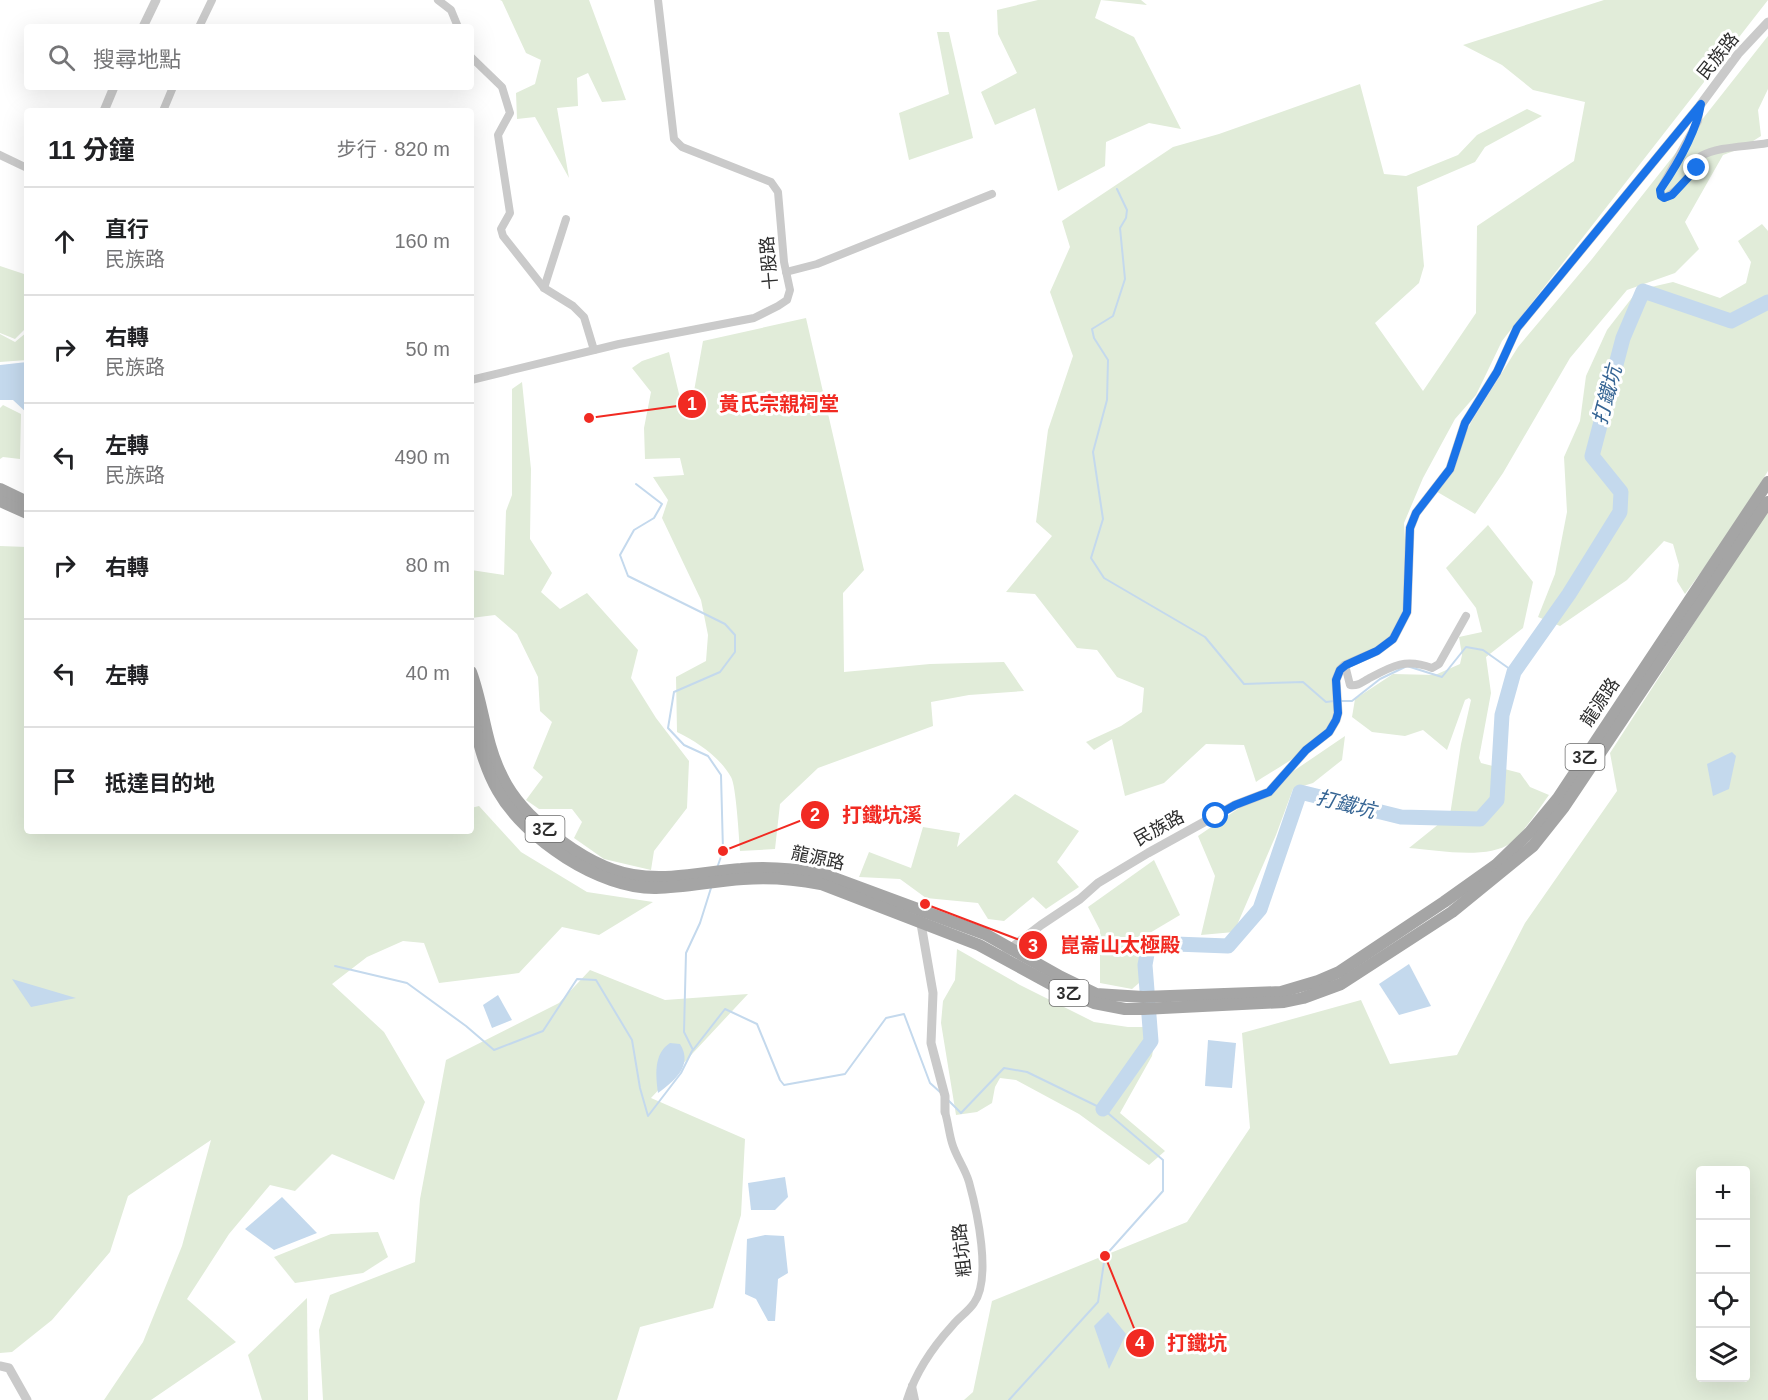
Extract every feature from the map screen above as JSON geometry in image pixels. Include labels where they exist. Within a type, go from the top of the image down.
[{"type":"main road","name":"龍源路","points":[[1340,978],[1496,865],[1530,832],[1558,798],[1768,482]]},
{"type":"main road","points":[[0,489],[24,501]]},
{"type":"main road","points":[[0,501],[24,512]]},
{"type":"main road","name":"龍源路","points":[[1340,978],[1452,912],[1533,846],[1564,807],[1768,502]]},
{"type":"main road","name":"龍源路","points":[[474,683],[499,772],[519,802],[546,829],[582,856],[606,868],[654,878],[714,877],[770,867],[798,869],[848,883],[985,934],[1096,994],[1143,1003]]},
{"type":"main road","name":"3乙","points":[[474,720],[484,760],[499,793],[510,809],[541,839],[578,865],[629,884],[653,888],[714,877],[798,880],[845,892],[979,945],[1056,987],[1094,1003],[1125,1009],[1143,1003],[1281,992],[1318,981],[1340,978]]},
{"type":"street","points":[[144,24],[156,0]]},
{"type":"street","points":[[200,24],[212,0]]},
{"type":"street","points":[[438,0],[451,10],[457,24]]},
{"type":"street","name":"十股路","points":[[474,379],[594,350],[754,318],[787,300],[790,290],[778,192],[771,182],[682,147],[674,139],[658,0]]},
{"type":"street","name":"民族路","points":[[1001,956],[1098,884],[1148,853],[1235,805],[1269,792],[1306,750],[1329,732],[1336,720],[1338,708],[1336,680],[1340,670],[1377,651],[1393,639],[1407,612],[1410,528],[1416,513],[1450,469],[1465,423],[1497,372],[1517,328],[1701,104],[1738,54],[1768,22]]},
{"type":"street","points":[[474,60],[502,87],[510,113],[498,135],[510,213],[501,229],[502,236],[544,288],[573,306],[584,317],[594,350]]},
{"type":"street","points":[[105,108],[113,90]]},
{"type":"street","points":[[164,108],[172,90]]},
{"type":"street","points":[[1701,104],[1698,121],[1660,190],[1664,198],[1672,195],[1697,168],[1701,156],[1711,150],[1768,142]]},
{"type":"street","points":[[0,155],[24,167]]},
{"type":"street","points":[[786,272],[817,264],[992,194]]},
{"type":"street","points":[[544,288],[566,219]]},
{"type":"street","points":[[1346,665],[1350,684],[1357,686],[1389,667],[1418,663],[1432,668],[1439,664],[1466,616]]},
{"type":"street","points":[[918,909],[933,993],[931,1043],[945,1096],[945,1112]]},
{"type":"street","name":"粗坑路","points":[[907,1400],[930,1350],[968,1311],[982,1286],[983,1251],[968,1180],[953,1145],[945,1112]]},
{"type":"street","points":[[0,1366],[9,1368],[27,1400]]},
{"type":"street","points":[[912,1385],[915,1400]]},
{"type":"green space","points":[[500,0],[589,0],[626,100],[602,102],[588,73],[577,78],[578,106],[557,108],[569,178],[535,117],[517,119],[516,93],[535,84],[541,60],[526,53]]},
{"type":"green space","points":[[1038,0],[1101,0],[1095,18],[1134,37],[1181,129],[1149,123],[1106,142],[1105,166],[1058,191],[1035,108],[995,125],[981,92],[1017,73],[998,34],[997,10]]},
{"type":"green space","points":[[1101,0],[1141,0],[1147,5]]},
{"type":"green space","points":[[1604,0],[1768,0],[1502,341],[1476,395],[1455,419],[1423,478],[1404,523],[1407,573],[1404,608],[1391,637],[1339,671],[1338,709],[1326,731],[1304,751],[1256,782],[1244,745],[1206,744],[1164,783],[1125,796],[1112,739],[1094,750],[1086,742],[1121,726],[1142,712],[1144,688],[1117,677],[1097,650],[1077,648],[1035,594],[1006,592],[1052,536],[1036,522],[1048,430],[1073,356],[1050,292],[1070,247],[1062,221],[1173,147],[1219,134],[1360,84],[1384,174],[1406,176],[1458,155],[1477,135],[1527,109],[1542,116],[1485,147],[1475,162],[1417,187],[1424,266],[1419,283],[1375,323],[1423,391],[1476,313],[1477,226],[1574,161],[1585,102],[1533,90],[1502,65],[1463,45]]},
{"type":"green space","points":[[937,32],[949,32],[973,138],[909,160],[899,113],[949,94]]},
{"type":"green space","points":[[1768,36],[1768,89],[1758,110],[1761,136],[1742,148],[1723,155],[1685,222],[1699,249],[1675,273],[1627,290],[1570,358],[1503,473],[1475,514],[1434,490],[1473,419],[1518,347],[1592,259]]},
{"type":"green space","points":[[1762,224],[1768,231],[1768,471],[1729,534],[1685,594],[1677,581],[1679,565],[1673,544],[1664,541],[1627,580],[1560,626],[1538,617],[1555,574],[1567,512],[1564,457],[1580,421],[1586,376],[1607,330],[1638,290],[1673,282],[1720,298],[1746,283],[1751,262],[1738,241]]},
{"type":"green space","points":[[0,266],[24,274],[24,330],[15,339],[0,333]]},
{"type":"green space","points":[[806,318],[864,570],[843,593],[844,672],[930,664],[1004,662],[1024,691],[969,695],[931,702],[933,726],[818,768],[780,804],[775,849],[740,851],[736,800],[731,777],[707,750],[677,732],[676,677],[706,661],[708,635],[701,600],[662,518],[668,500],[653,477],[684,475],[680,458],[645,459],[644,428],[651,392],[632,368],[642,361],[669,352],[680,398],[694,391],[703,341]]},
{"type":"green space","points":[[0,334],[15,342],[24,334],[24,360],[0,362]]},
{"type":"green space","points":[[522,382],[531,469],[530,539],[552,573],[541,592],[560,609],[587,593],[638,650],[631,678],[656,718],[689,761],[687,808],[654,851],[651,870],[604,859],[574,838],[582,822],[572,809],[539,809],[526,800],[543,777],[533,768],[552,722],[540,711],[538,677],[517,634],[495,615],[474,618],[474,570],[504,575],[506,511],[512,495],[512,389]]},
{"type":"green space","points":[[3,405],[21,414],[20,459],[3,457],[0,459],[0,408]]},
{"type":"green space","points":[[1768,509],[1768,1400],[964,1400],[973,1392],[992,1301],[1187,1222],[1250,1128],[1242,1033],[1361,1000],[1390,1064],[1457,1055],[1525,923],[1617,791],[1610,753]]},
{"type":"green space","points":[[1488,525],[1533,582],[1523,628],[1486,657],[1491,693],[1479,758],[1481,763],[1520,773],[1530,787],[1549,795],[1520,834],[1511,843],[1501,848],[1462,853],[1409,848],[1450,815],[1461,744],[1471,700],[1469,698],[1465,700],[1447,750],[1423,730],[1405,736],[1372,732],[1352,717],[1355,699],[1393,674],[1435,675],[1460,664],[1462,655],[1459,637],[1482,632],[1476,608],[1446,568]]},
{"type":"green space","points":[[0,546],[24,547],[24,834],[474,834],[474,807],[479,806],[521,852],[587,892],[653,902],[599,935],[562,927],[519,973],[439,983],[424,943],[403,941],[367,957],[332,984],[384,1032],[425,1102],[394,1180],[332,1154],[295,1191],[270,1185],[229,1234],[187,1299],[236,1342],[151,1400],[104,1400],[143,1342],[182,1246],[211,1140],[128,1196],[110,1252],[52,1320],[12,1352],[0,1353]]},
{"type":"green space","points":[[1345,736],[1342,760],[1313,783],[1293,789],[1276,835],[1234,932],[1201,935],[1215,876],[1198,836]]},
{"type":"green space","points":[[1015,794],[1079,831],[1057,862],[1079,887],[1046,909],[1033,897],[1004,921],[988,919],[978,903],[926,898],[900,879],[859,877],[869,852],[911,868],[923,827],[960,833],[957,847]]},
{"type":"green space","points":[[1154,860],[1180,915],[1143,937],[1139,983],[1132,989],[1100,983],[1100,930],[1088,907]]},
{"type":"green space","points":[[957,949],[1020,985],[1094,1022],[1128,1027],[1157,1027],[1152,1056],[1120,1113],[1165,1151],[1149,1165],[1079,1114],[1016,1080],[1000,1078],[995,1087],[992,1103],[977,1112],[956,1115],[941,1023],[943,1001],[955,980]]},
{"type":"green space","points":[[590,970],[665,1000],[748,994],[651,1098],[745,1139],[741,1215],[713,1308],[640,1327],[617,1400],[323,1400],[319,1330],[330,1295],[415,1262],[420,1199],[446,1060],[559,1003]]},
{"type":"green space","points":[[378,1232],[388,1257],[363,1273],[295,1283],[274,1257],[331,1234]]},
{"type":"green space","points":[[307,1298],[308,1400],[262,1400],[248,1355]]},
{"type":"water","points":[[24,362],[24,410],[13,400],[0,400],[0,365]]},
{"type":"water","points":[[1732,752],[1736,756],[1729,789],[1713,796],[1707,764]]},
{"type":"water","points":[[1409,964],[1431,1006],[1399,1015],[1379,984]]},
{"type":"water","points":[[12,979],[76,998],[31,1007]]},
{"type":"water","points":[[498,995],[512,1020],[492,1028],[483,1005]]},
{"type":"water","points":[[1208,1040],[1236,1043],[1232,1088],[1205,1086]]},
{"type":"water","points":[[670,1043],[680,1044],[685,1059],[680,1073],[658,1093],[656,1073],[658,1059]]},
{"type":"water","points":[[785,1177],[788,1197],[775,1210],[751,1210],[748,1183]]},
{"type":"water","points":[[282,1197],[317,1233],[274,1250],[245,1229]]},
{"type":"water","points":[[765,1235],[784,1236],[788,1273],[778,1279],[775,1321],[768,1321],[756,1299],[745,1294],[747,1239]]},
{"type":"water","points":[[1108,1312],[1126,1334],[1109,1369],[1094,1326]]},
{"type":"waterway","points":[[1117,189],[1127,210],[1126,218],[1120,228],[1125,279],[1113,316],[1092,329],[1094,338],[1108,360],[1107,400],[1093,452],[1103,519],[1091,558],[1104,578],[1205,637],[1244,684],[1303,682],[1326,702],[1334,701]]},
{"type":"waterway","name":"打鐵坑","points":[[1103,1109],[1151,1041],[1145,965],[1149,943],[1228,946],[1260,909],[1300,792],[1401,817],[1480,819],[1497,800],[1502,715],[1514,672],[1569,594],[1620,512],[1621,492],[1592,456],[1623,338],[1643,291],[1731,321],[1768,302]]},
{"type":"waterway","points":[[636,484],[662,504],[654,518],[634,530],[620,555],[628,576],[725,624],[735,635],[735,652],[720,672],[674,692],[668,728],[684,745],[708,756],[721,775],[723,851],[717,868]]},
{"type":"waterway","points":[[1340,701],[1352,701],[1380,679],[1407,666],[1442,677],[1466,647],[1483,650],[1514,672]]},
{"type":"waterway","points":[[711,888],[700,923],[686,953],[684,1032],[693,1050],[725,1009],[757,1024],[784,1085],[845,1074],[886,1018],[904,1014],[930,1083],[940,1092]]},
{"type":"waterway","points":[[335,966],[407,983],[466,1026],[494,1050],[543,1031],[577,979],[596,980],[632,1040],[640,1088],[648,1116],[681,1073],[692,1051]]},
{"type":"waterway","name":"打鐵坑","points":[[948,1100],[961,1113],[1004,1068],[1027,1072],[1103,1109],[1163,1160],[1163,1191],[1105,1256],[1098,1302],[1009,1400]]},
{"type":"place","name":"黃氏宗親祠堂","points":[[589,418]]},
{"type":"place","name":"打鐵坑溪","points":[[723,851]]},
{"type":"place","name":"崑崙山太極殿","points":[[925,904]]},
{"type":"place","name":"打鐵坑","points":[[1105,1256]]},
{"type":"route","points":[[1216,816],[1235,805],[1269,792],[1306,750],[1329,732],[1336,720],[1338,713],[1336,680],[1340,670],[1377,651],[1393,639],[1407,612],[1410,528],[1416,513],[1450,469],[1465,423],[1497,372],[1517,328],[1701,104],[1698,121],[1660,190],[1661,196],[1664,198],[1672,195],[1697,168]]}]
